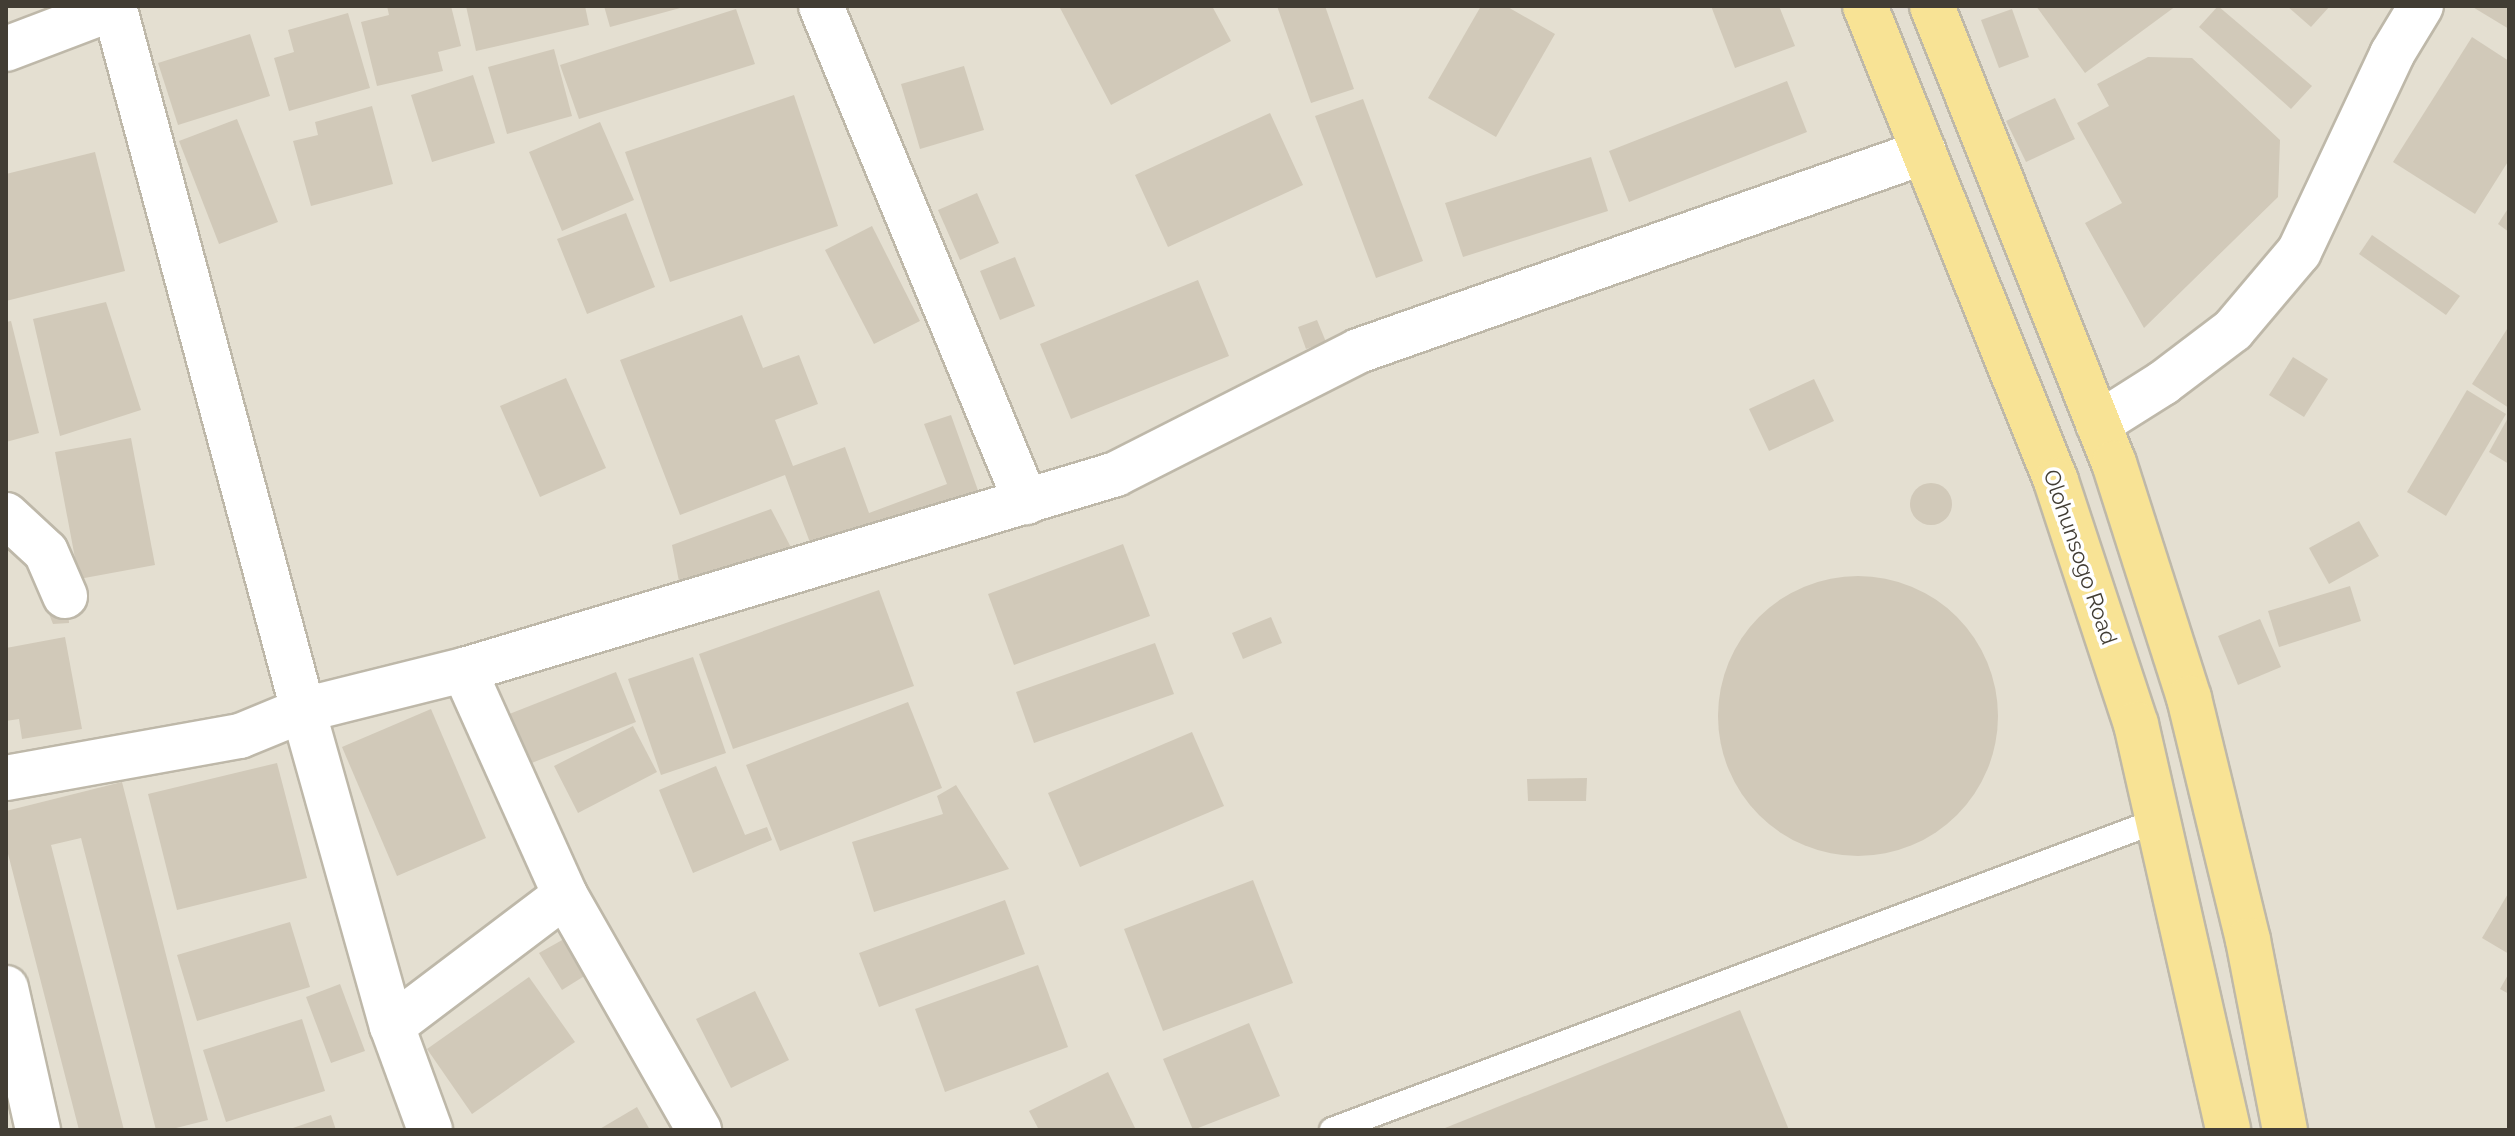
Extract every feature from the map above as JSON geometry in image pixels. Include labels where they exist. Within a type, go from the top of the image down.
[{"type":"main road","name":"Olohunsogo Road","points":[[1865,6],[2056,481],[2136,724],[2228,1130]]},
{"type":"main road","points":[[1932,6],[2098,424],[2189,698],[2248,940],[2285,1130]]},
{"type":"street","points":[[821,6],[1026,502]]},
{"type":"street","points":[[2098,424],[2163,383],[2233,330],[2299,252],[2392,54],[2421,6]]},
{"type":"street","points":[[6,49],[114,7],[303,710],[392,1026],[430,1130]]},
{"type":"street","points":[[6,778],[240,736],[303,710],[464,670],[1116,474],[1358,351],[1924,152]]},
{"type":"street","points":[[6,515],[46,552],[65,596]]},
{"type":"street","points":[[464,670],[565,895],[699,1130]]},
{"type":"street","points":[[392,1026],[565,895]]},
{"type":"street","points":[[6,988],[38,1130]]},
{"type":"lane","points":[[1332,1130],[2159,820]]},
{"type":"shaded area","points":[[6,6],[2509,6],[2509,1130],[6,1130]]},
{"type":"building","points":[[387,6],[451,6],[461,46],[438,52],[443,71],[377,86],[361,22],[389,15]]},
{"type":"building","points":[[466,6],[585,6],[589,25],[476,51]]},
{"type":"building","points":[[604,6],[684,6],[684,7],[610,27]]},
{"type":"building","points":[[1059,6],[1212,6],[1231,41],[1111,105]]},
{"type":"building","points":[[1277,6],[1325,6],[1354,89],[1311,103]]},
{"type":"building","points":[[1481,6],[1506,6],[1555,34],[1496,137],[1428,98]]},
{"type":"building","points":[[1711,6],[1779,6],[1795,46],[1735,68]]},
{"type":"building","points":[[2036,6],[2176,6],[2085,73]]},
{"type":"building","points":[[2218,6],[2312,86],[2291,109],[2199,27]]},
{"type":"building","points":[[2287,6],[2330,6],[2311,27]]},
{"type":"building","points":[[2471,6],[2509,6],[2509,29]]},
{"type":"building","points":[[736,9],[755,64],[579,119],[560,65]]},
{"type":"building","points":[[2012,9],[2029,57],[1999,68],[1981,20]]},
{"type":"building","points":[[348,13],[370,88],[289,111],[274,58],[294,52],[288,30]]},
{"type":"building","points":[[250,34],[270,96],[178,125],[158,63]]},
{"type":"building","points":[[2472,37],[2509,61],[2509,160],[2475,214],[2393,162]]},
{"type":"building","points":[[554,49],[572,116],[507,134],[488,67]]},
{"type":"building","points":[[2148,57],[2192,58],[2280,140],[2278,197],[2144,328],[2085,223],[2122,203],[2077,123],[2109,106],[2097,84]]},
{"type":"building","points":[[964,66],[984,130],[920,149],[901,84]]},
{"type":"building","points":[[473,75],[495,143],[432,162],[411,95]]},
{"type":"building","points":[[1787,81],[1807,132],[1629,202],[1609,151]]},
{"type":"building","points":[[794,95],[838,226],[670,282],[625,152]]},
{"type":"building","points":[[2055,98],[2075,139],[2026,162],[2006,121]]},
{"type":"building","points":[[1363,99],[1423,261],[1376,278],[1315,116]]},
{"type":"building","points":[[372,106],[393,184],[311,206],[293,141],[318,135],[315,122]]},
{"type":"building","points":[[1270,113],[1303,185],[1168,247],[1135,175]]},
{"type":"building","points":[[237,119],[278,222],[219,244],[179,141]]},
{"type":"building","points":[[600,122],[634,200],[562,231],[529,152]]},
{"type":"building","points":[[95,152],[125,271],[6,301],[6,174]]},
{"type":"building","points":[[1591,157],[1608,211],[1463,257],[1445,203]]},
{"type":"building","points":[[977,193],[999,243],[960,260],[938,210]]},
{"type":"building","points":[[2509,207],[2509,232],[2498,224]]},
{"type":"building","points":[[626,213],[655,287],[587,314],[557,239]]},
{"type":"building","points":[[872,226],[920,321],[874,344],[825,250]]},
{"type":"building","points":[[2372,235],[2460,296],[2446,315],[2359,254]]},
{"type":"building","points":[[1015,257],[1035,306],[1000,320],[980,271]]},
{"type":"building","points":[[1198,280],[1229,356],[1071,419],[1040,344]]},
{"type":"building","points":[[106,302],[141,410],[60,436],[33,319]]},
{"type":"building","points":[[742,315],[763,368],[799,355],[818,404],[775,420],[793,466],[845,447],[869,513],[947,484],[924,424],[951,415],[980,496],[815,556],[785,475],[680,515],[620,360]]},
{"type":"building","points":[[1317,320],[1326,342],[1306,349],[1298,327]]},
{"type":"building","points":[[11,321],[39,433],[6,442],[6,322]]},
{"type":"building","points":[[2509,326],[2509,408],[2472,384]]},
{"type":"building","points":[[2293,357],[2328,379],[2304,417],[2269,395]]},
{"type":"building","points":[[566,378],[606,468],[540,497],[500,406]]},
{"type":"building","points":[[1814,379],[1834,421],[1769,451],[1749,409]]},
{"type":"building","points":[[2467,390],[2506,414],[2446,516],[2407,492]]},
{"type":"building","points":[[2509,416],[2509,464],[2489,452]]},
{"type":"building","points":[[131,438],[155,565],[79,579],[55,452]]},
{"type":"building","points":[[1931,483],[1946,489],[1952,504],[1946,519],[1931,525],[1916,519],[1910,504],[1916,489]]},
{"type":"building","points":[[771,509],[797,559],[682,597],[672,545]]},
{"type":"building","points":[[2359,521],[2379,556],[2329,584],[2309,548]]},
{"type":"building","points":[[1123,544],[1150,616],[1014,665],[988,594]]},
{"type":"building","points":[[1858,576],[1899,582],[1936,600],[1957,617],[1974,638],[1992,675],[1998,716],[1992,757],[1974,794],[1957,815],[1936,832],[1899,850],[1858,856],[1817,850],[1780,832],[1759,815],[1742,794],[1724,757],[1718,716],[1724,675],[1742,638],[1759,617],[1780,600],[1817,582]]},
{"type":"building","points":[[2350,586],[2361,621],[2279,647],[2268,611]]},
{"type":"building","points":[[879,590],[914,686],[733,749],[699,654]]},
{"type":"building","points":[[68,608],[69,623],[53,624],[47,609]]},
{"type":"building","points":[[1271,617],[1282,643],[1243,659],[1232,633]]},
{"type":"building","points":[[2260,619],[2281,667],[2238,685],[2218,636]]},
{"type":"building","points":[[65,637],[82,729],[22,739],[19,719],[6,721],[6,648]]},
{"type":"building","points":[[1155,643],[1174,694],[1034,743],[1016,692]]},
{"type":"building","points":[[693,657],[726,753],[661,775],[628,679]]},
{"type":"building","points":[[616,672],[636,722],[524,766],[504,716]]},
{"type":"building","points":[[908,702],[942,788],[780,851],[746,765]]},
{"type":"building","points":[[431,709],[486,838],[397,876],[342,747]]},
{"type":"building","points":[[633,726],[657,772],[578,813],[554,766]]},
{"type":"building","points":[[1192,732],[1224,806],[1080,867],[1048,793]]},
{"type":"building","points":[[277,763],[307,878],[177,910],[148,794]]},
{"type":"building","points":[[716,766],[745,835],[767,827],[772,840],[693,873],[659,790]]},
{"type":"building","points":[[1587,778],[1586,801],[1528,801],[1527,779]]},
{"type":"building","points":[[122,782],[208,1120],[168,1130],[156,1130],[81,838],[51,845],[124,1130],[79,1130],[6,846],[6,811]]},
{"type":"building","points":[[956,785],[1009,869],[874,912],[852,842],[943,814],[937,796]]},
{"type":"building","points":[[1253,880],[1293,983],[1163,1031],[1124,929]]},
{"type":"building","points":[[2509,892],[2509,954],[2482,938]]},
{"type":"building","points":[[1005,900],[1025,954],[879,1007],[859,953]]},
{"type":"building","points":[[290,922],[310,987],[197,1021],[177,955]]},
{"type":"building","points":[[564,939],[586,975],[562,990],[539,953]]},
{"type":"building","points":[[1038,965],[1068,1047],[945,1092],[915,1009]]},
{"type":"building","points":[[2509,973],[2509,994],[2500,989]]},
{"type":"building","points":[[529,977],[575,1042],[472,1114],[427,1049]]},
{"type":"building","points":[[340,984],[365,1051],[331,1063],[306,997]]},
{"type":"building","points":[[755,991],[789,1060],[731,1088],[696,1019]]},
{"type":"building","points":[[1740,1010],[1789,1130],[1440,1130]]},
{"type":"building","points":[[302,1019],[325,1091],[226,1122],[203,1050]]},
{"type":"building","points":[[1249,1023],[1280,1096],[1193,1130],[1163,1059]]},
{"type":"building","points":[[1108,1072],[1136,1130],[1039,1130],[1029,1111]]},
{"type":"building","points":[[637,1107],[650,1130],[598,1130]]},
{"type":"building","points":[[331,1115],[336,1130],[290,1130],[290,1129]]}]
